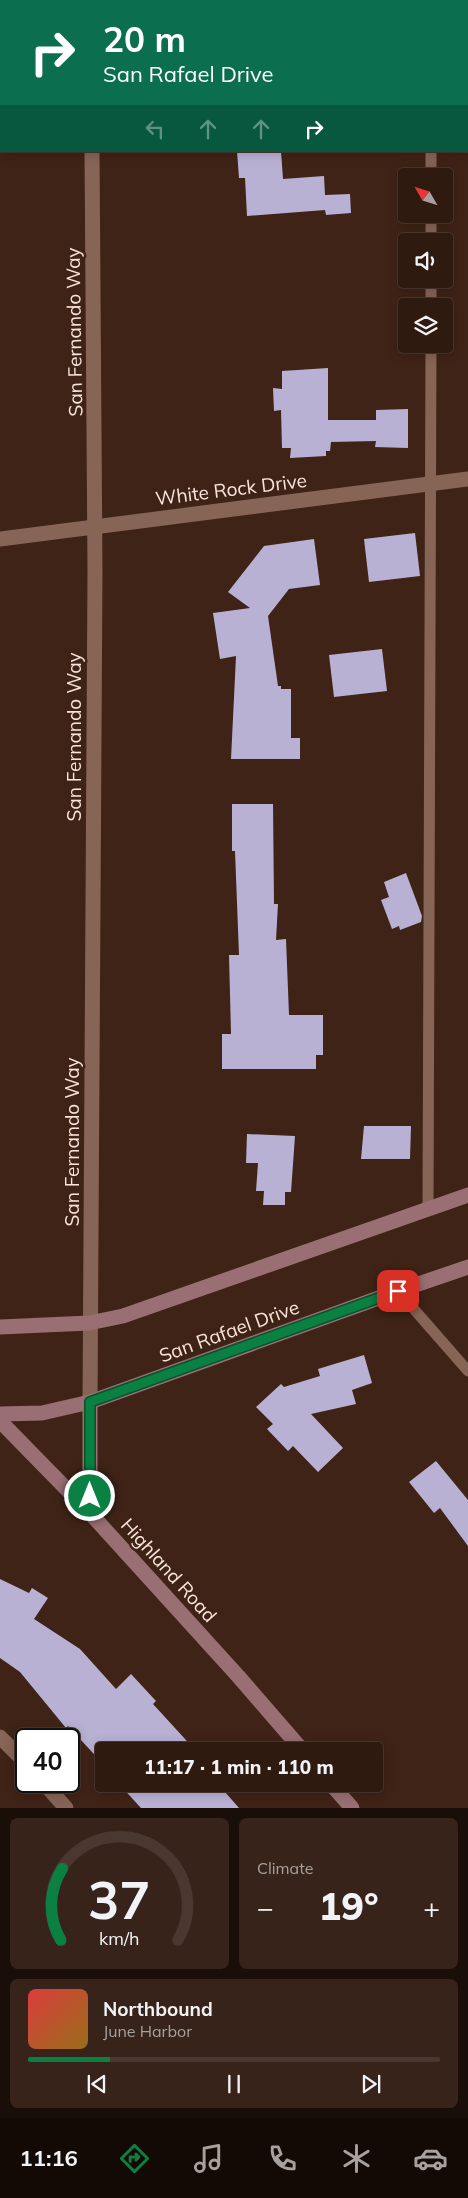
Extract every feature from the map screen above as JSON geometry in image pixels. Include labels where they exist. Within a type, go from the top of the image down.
[{"type":"street","name":"San Fernando Way","points":[[90,1323],[95,527],[92,152]]},
{"type":"street","name":"White Rock Drive","points":[[0,539],[468,479]]},
{"type":"street","points":[[0,1327],[90,1323],[122,1316],[468,1195]]},
{"type":"street","name":"San Rafael Drive","points":[[0,1414],[42,1413],[90,1402],[468,1267]]},
{"type":"street","points":[[90,1323],[90,1513]]},
{"type":"street","name":"Highland Road","points":[[0,1421],[90,1513],[295,1742]]},
{"type":"street","points":[[0,1737],[15,1752]]},
{"type":"street","points":[[338,1792],[352,1808]]},
{"type":"street","points":[[53,1793],[66,1808]]},
{"type":"lane","points":[[431,152],[431,168]]},
{"type":"lane","points":[[428,1208],[431,353]]},
{"type":"lane","points":[[398,1291],[468,1371]]},
{"type":"building","points":[[237,152],[281,152],[283,179],[324,176],[325,195],[350,194],[351,213],[326,215],[325,210],[247,216],[245,178],[239,178]]},
{"type":"building","points":[[328,368],[328,420],[376,420],[376,410],[408,409],[408,448],[375,447],[376,441],[331,442],[330,451],[326,451],[326,456],[290,458],[291,448],[282,448],[281,410],[274,411],[273,388],[282,389],[282,371]]},
{"type":"building","points":[[415,533],[420,576],[369,582],[364,539]]},
{"type":"building","points":[[314,539],[320,585],[289,589],[268,616],[278,686],[281,686],[281,689],[291,689],[291,738],[300,738],[300,759],[231,759],[236,656],[220,659],[213,613],[250,608],[228,592],[264,546]]},
{"type":"building","points":[[382,649],[387,691],[334,697],[329,655]]},
{"type":"building","points":[[232,804],[273,804],[274,904],[278,904],[276,940],[286,939],[289,1015],[323,1015],[323,1055],[316,1055],[316,1069],[222,1069],[222,1034],[231,1034],[229,955],[239,955],[235,851],[232,851]]},
{"type":"building","points":[[406,873],[422,916],[421,922],[400,930],[399,926],[392,929],[381,900],[389,897],[384,882]]},
{"type":"building","points":[[364,1126],[411,1126],[410,1159],[361,1159]]},
{"type":"building","points":[[247,1134],[295,1136],[291,1192],[285,1192],[285,1205],[263,1205],[264,1191],[256,1191],[258,1163],[246,1163]]},
{"type":"building","points":[[364,1355],[372,1383],[352,1390],[356,1404],[311,1414],[343,1448],[318,1472],[293,1446],[288,1451],[267,1429],[273,1424],[256,1407],[281,1384],[284,1387],[320,1376],[318,1369]]},
{"type":"building","points":[[436,1461],[468,1500],[468,1546],[440,1508],[434,1513],[409,1482]]},
{"type":"building","points":[[0,1579],[29,1593],[32,1588],[48,1598],[34,1619],[80,1649],[116,1689],[131,1674],[156,1701],[153,1704],[188,1742],[95,1742],[95,1755],[80,1739],[80,1728],[70,1728],[68,1726],[66,1728],[20,1672],[0,1658]]},
{"type":"building","points":[[126,1792],[225,1792],[239,1808],[141,1808]]},
{"type":"route","points":[[90,1496],[90,1402],[398,1291]]}]
